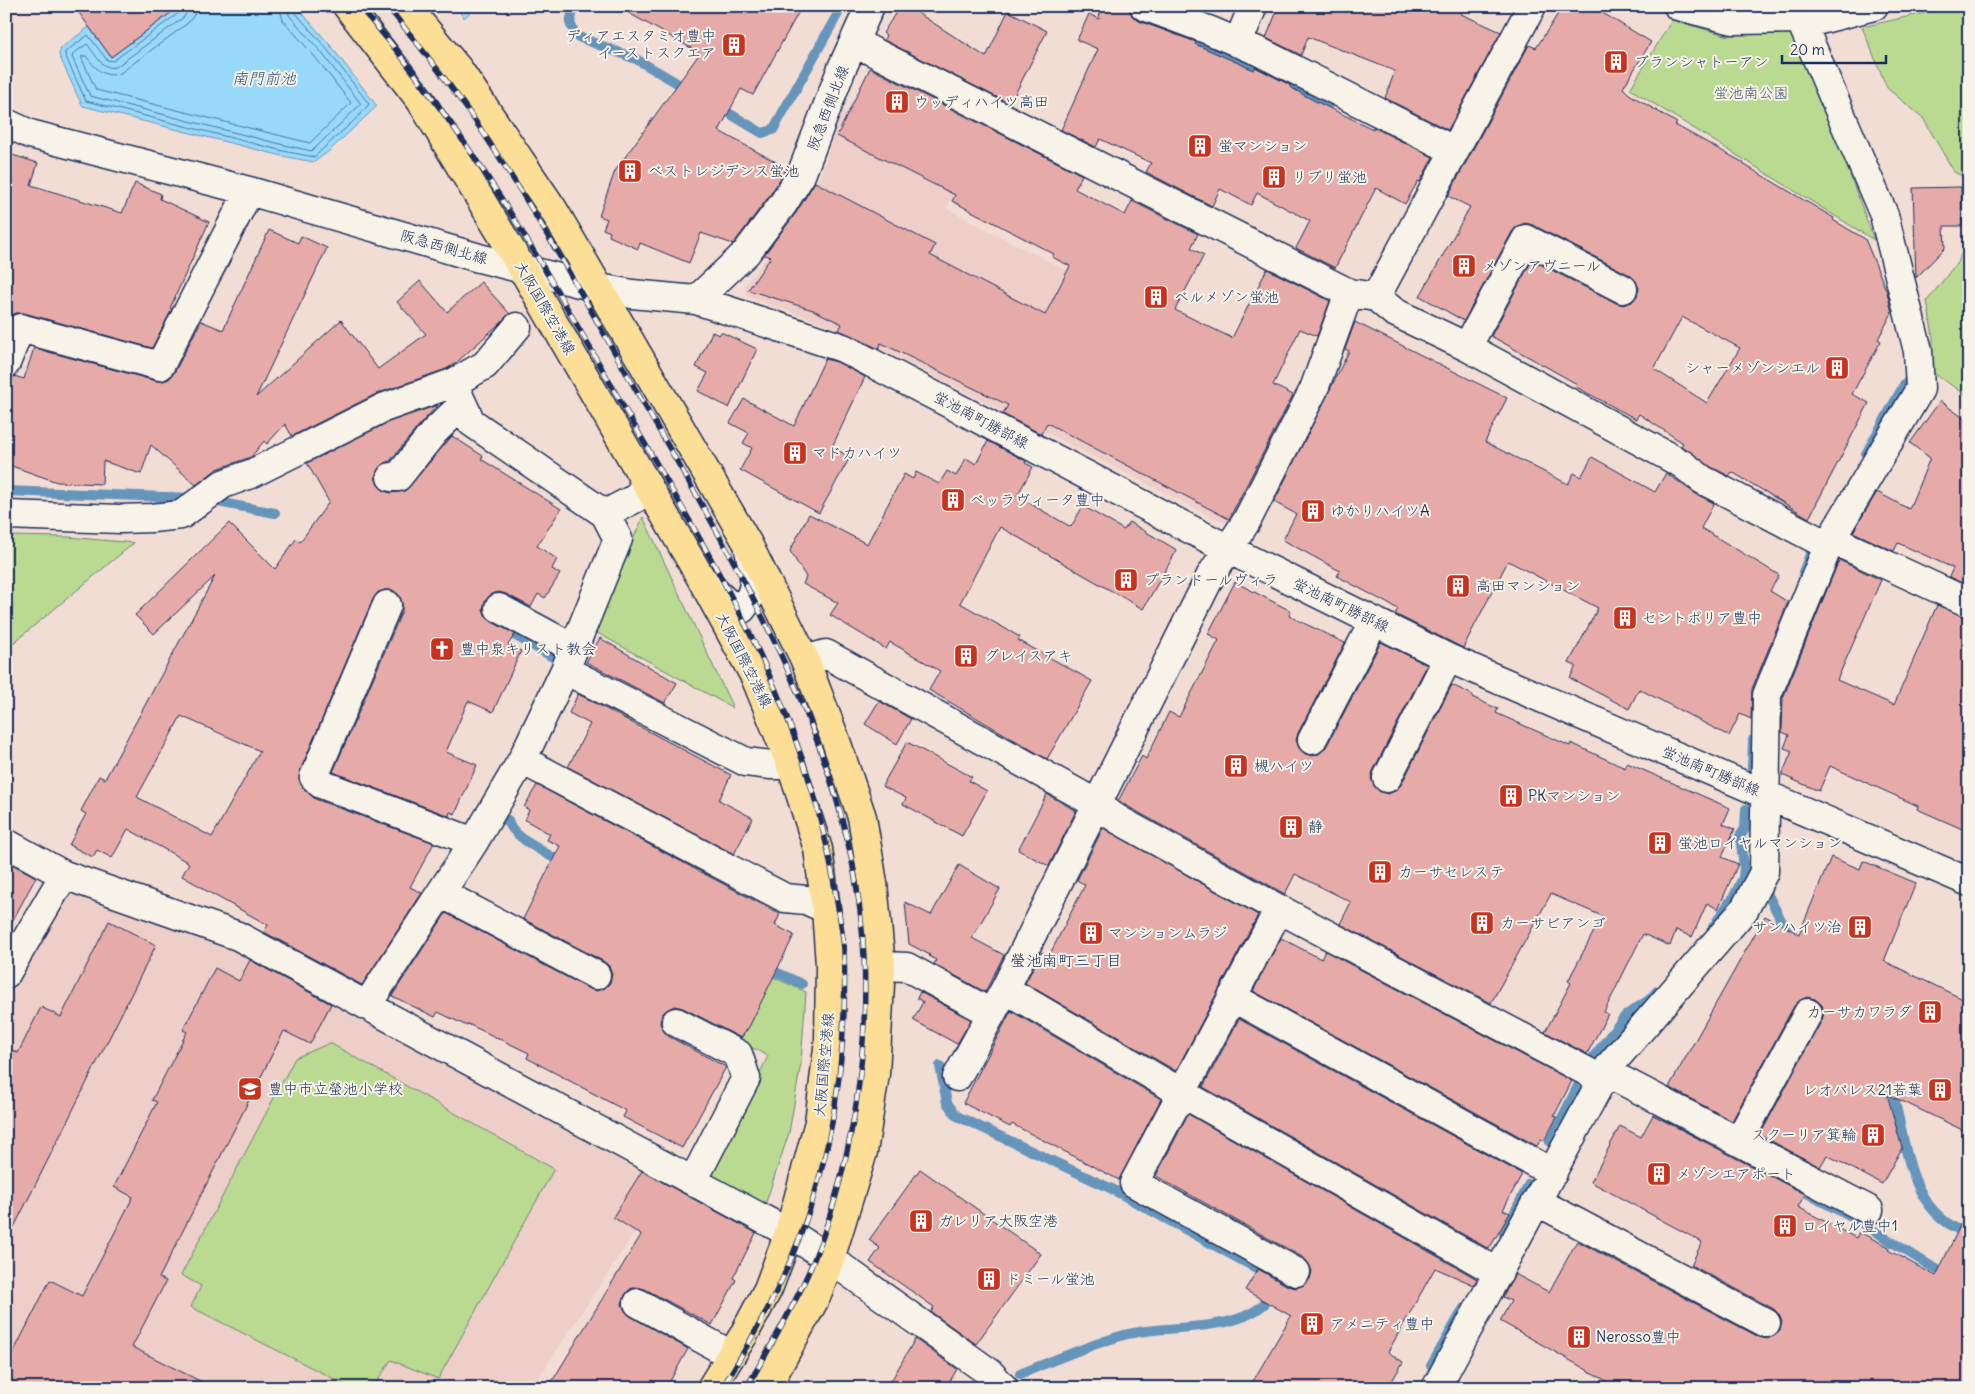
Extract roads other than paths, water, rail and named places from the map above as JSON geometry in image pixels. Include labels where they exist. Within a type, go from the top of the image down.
[{"type":"main road","name":"大阪国際空港線","points":[[347,6],[421,101],[522,268],[701,578],[755,677],[792,765],[818,850],[826,909],[830,965],[829,1040],[819,1122],[789,1234],[768,1289],[711,1388]]},
{"type":"main road","points":[[406,6],[470,86],[553,209],[748,544],[805,660],[862,817],[873,883],[880,966],[875,1074],[862,1152],[830,1259],[816,1297],[766,1388]]},
{"type":"street","name":"阪急西側北線","points":[[6,123],[30,134],[249,191],[479,258],[599,288],[632,294],[696,300],[746,253],[783,204],[801,175],[830,99],[870,6]]},
{"type":"street","points":[[1144,6],[1238,43],[1456,151]]},
{"type":"street","points":[[1238,43],[1253,6]]},
{"type":"street","points":[[1376,297],[1456,151],[1532,6]]},
{"type":"street","points":[[1678,6],[1733,20],[1811,15],[1874,6]]},
{"type":"street","points":[[1436,1388],[1538,1202],[1610,1065],[1744,910],[1764,872],[1767,695],[1830,542],[1920,389],[1918,351],[1884,215],[1811,15]]},
{"type":"street","points":[[854,42],[1349,293],[1376,297],[1394,312],[1468,347],[1682,464],[1703,480],[1830,542],[1969,603]]},
{"type":"street","points":[[6,363],[20,328],[160,366],[249,191]]},
{"type":"street","points":[[1468,347],[1526,239],[1623,289]]},
{"type":"street","points":[[957,1076],[1005,988],[1211,575],[1246,522],[1314,390],[1349,293]]},
{"type":"street","name":"蛍池南町勝部線","points":[[696,300],[843,348],[1228,549],[1448,658],[1969,882]]},
{"type":"street","points":[[391,478],[398,477],[434,432],[458,394],[517,327]]},
{"type":"street","points":[[6,515],[120,519],[181,515],[224,484],[253,474],[383,408],[458,394]]},
{"type":"street","points":[[367,1005],[474,842],[522,760],[569,659],[618,539],[605,514],[471,422],[458,394]]},
{"type":"street","points":[[605,514],[636,498],[646,484]]},
{"type":"street","points":[[701,578],[726,602],[742,608],[752,597],[756,576],[748,544]]},
{"type":"street","points":[[387,606],[314,777],[321,784],[474,842]]},
{"type":"street","points":[[499,608],[569,659],[746,762],[792,765]]},
{"type":"street","points":[[1312,740],[1374,621]]},
{"type":"street","points":[[805,660],[826,654],[1279,909],[1604,1076],[1739,1141],[1869,1210]]},
{"type":"street","points":[[1387,778],[1448,658]]},
{"type":"street","points":[[522,760],[785,898],[806,900],[826,909]]},
{"type":"street","points":[[6,843],[64,875],[238,936],[693,1181],[830,1259],[990,1374],[1004,1388]]},
{"type":"street","points":[[6,974],[64,875]]},
{"type":"street","points":[[441,892],[596,975]]},
{"type":"street","points":[[1279,909],[1134,1183],[1296,1272]]},
{"type":"street","points":[[880,966],[907,967],[991,1014]]},
{"type":"street","points":[[1005,988],[1182,1093],[1499,1273]]},
{"type":"street","points":[[1232,998],[1553,1173]]},
{"type":"street","points":[[1739,1141],[1808,1013]]},
{"type":"street","points":[[676,1022],[738,1054],[746,1078],[693,1181]]},
{"type":"street","points":[[1538,1202],[1766,1323]]},
{"type":"street","points":[[638,1303],[731,1355]]},
{"type":"water","name":"南門前池","points":[[180,6],[296,6],[330,45],[377,106],[328,152],[314,162],[282,156],[83,106],[59,55],[61,48],[89,27],[111,57]]},
{"type":"water","points":[[455,6],[477,6],[464,18]]},
{"type":"waterway","points":[[574,6],[570,23],[576,36],[636,59],[689,90]]},
{"type":"waterway","points":[[717,106],[762,133],[773,130],[841,8]]},
{"type":"waterway","points":[[1123,14],[1231,55],[1330,103]]},
{"type":"waterway","points":[[1399,138],[1440,159]]},
{"type":"waterway","points":[[1866,454],[1905,383]]},
{"type":"waterway","points":[[6,491],[193,498]]},
{"type":"waterway","points":[[207,500],[275,513]]},
{"type":"waterway","points":[[1803,572],[1811,552]]},
{"type":"waterway","points":[[502,628],[556,659]]},
{"type":"waterway","points":[[1752,769],[1753,740]]},
{"type":"waterway","points":[[1713,927],[1735,894],[1743,878],[1744,867],[1740,836],[1745,829],[1746,809]]},
{"type":"waterway","points":[[508,820],[516,833],[565,864]]},
{"type":"waterway","points":[[1768,895],[1791,939]]},
{"type":"waterway","points":[[765,967],[802,984]]},
{"type":"waterway","points":[[1591,1060],[1626,1015],[1649,1000],[1657,991]]},
{"type":"waterway","points":[[940,1066],[947,1103],[957,1116],[1112,1189],[1294,1289]]},
{"type":"waterway","points":[[1550,1142],[1581,1080]]},
{"type":"waterway","points":[[1890,1084],[1906,1150],[1920,1191],[1932,1209],[1948,1223],[1969,1234]]},
{"type":"waterway","points":[[1667,1119],[1703,1138]]},
{"type":"waterway","points":[[1760,1168],[1855,1219],[1949,1276]]},
{"type":"waterway","points":[[1504,1234],[1529,1184]]},
{"type":"waterway","points":[[1020,1374],[1085,1348],[1124,1335],[1142,1331],[1205,1326],[1244,1316],[1261,1307],[1274,1293]]},
{"type":"waterway","points":[[1431,1366],[1464,1308]]},
{"type":"waterway","points":[[975,1388],[982,1386]]},
{"type":"railway","points":[[358,6],[414,73],[457,132],[506,206],[675,495],[712,560],[763,661],[798,747],[817,806],[831,866],[844,950],[843,1031],[834,1111],[816,1190],[788,1266],[757,1328],[722,1388]]},
{"type":"railway","points":[[387,6],[458,96],[515,181],[714,527],[780,652],[808,717],[832,783],[850,850],[861,919],[865,991],[861,1063],[851,1132],[836,1197],[814,1260],[784,1321],[746,1388]]},
{"type":"place","name":"ディアエスタミオ豊中 イーストスクエア","points":[[734,45]]},
{"type":"place","name":"ブランシャトーアン","points":[[1616,62]]},
{"type":"place","name":"ウッディハイツ高田","points":[[897,102]]},
{"type":"place","name":"蛍マンション","points":[[1200,146]]},
{"type":"place","name":"ベストレジデンス蛍池","points":[[630,171]]},
{"type":"place","name":"リブリ蛍池","points":[[1274,177]]},
{"type":"place","name":"メゾンアヴニール","points":[[1464,266]]},
{"type":"place","name":"ベルメゾン蛍池","points":[[1156,297]]},
{"type":"place","name":"シャーメゾンシエル","points":[[1837,368]]},
{"type":"place","name":"マドカハイツ","points":[[795,453]]},
{"type":"place","name":"ベッラヴィータ豊中","points":[[953,500]]},
{"type":"place","name":"ゆかりハイツA","points":[[1313,511]]},
{"type":"place","name":"プランドールヴィラ","points":[[1126,580]]},
{"type":"place","name":"高田マンション","points":[[1458,586]]},
{"type":"place","name":"セントポリア豊中","points":[[1625,618]]},
{"type":"place","name":"豊中泉キリスト教会","points":[[442,649]]},
{"type":"place","name":"グレイスアキ","points":[[966,656]]},
{"type":"place","name":"槻ハイツ","points":[[1236,766]]},
{"type":"place","name":"PKマンション","points":[[1511,796]]},
{"type":"place","name":"静","points":[[1291,827]]},
{"type":"place","name":"蛍池ロイヤルマンション","points":[[1660,843]]},
{"type":"place","name":"カーサセレステ","points":[[1380,872]]},
{"type":"place","name":"カーサビアンゴ","points":[[1482,923]]},
{"type":"place","name":"サンハイツ治","points":[[1860,927]]},
{"type":"place","name":"マンションムラジ","points":[[1091,933]]},
{"type":"place","name":"カーサカワラダ","points":[[1930,1012]]},
{"type":"place","name":"豊中市立螢池小学校","points":[[250,1089]]},
{"type":"place","name":"レオパレス21若葉","points":[[1940,1090]]},
{"type":"place","name":"スクーリア箕輪","points":[[1873,1135]]},
{"type":"place","name":"メゾンエアポート","points":[[1659,1174]]},
{"type":"place","name":"ガレリア大阪空港","points":[[921,1221]]},
{"type":"place","name":"ロイヤル豊中1","points":[[1785,1226]]},
{"type":"place","name":"ドミール蛍池","points":[[989,1279]]},
{"type":"place","name":"アメニティ豊中","points":[[1312,1324]]},
{"type":"place","name":"Nerosso豊中","points":[[1579,1337]]},
{"type":"district","name":"螢池南町三丁目","points":[[1066,960]]},
{"type":"park label","name":"蛍池南公園","points":[[1751,93]]}]
